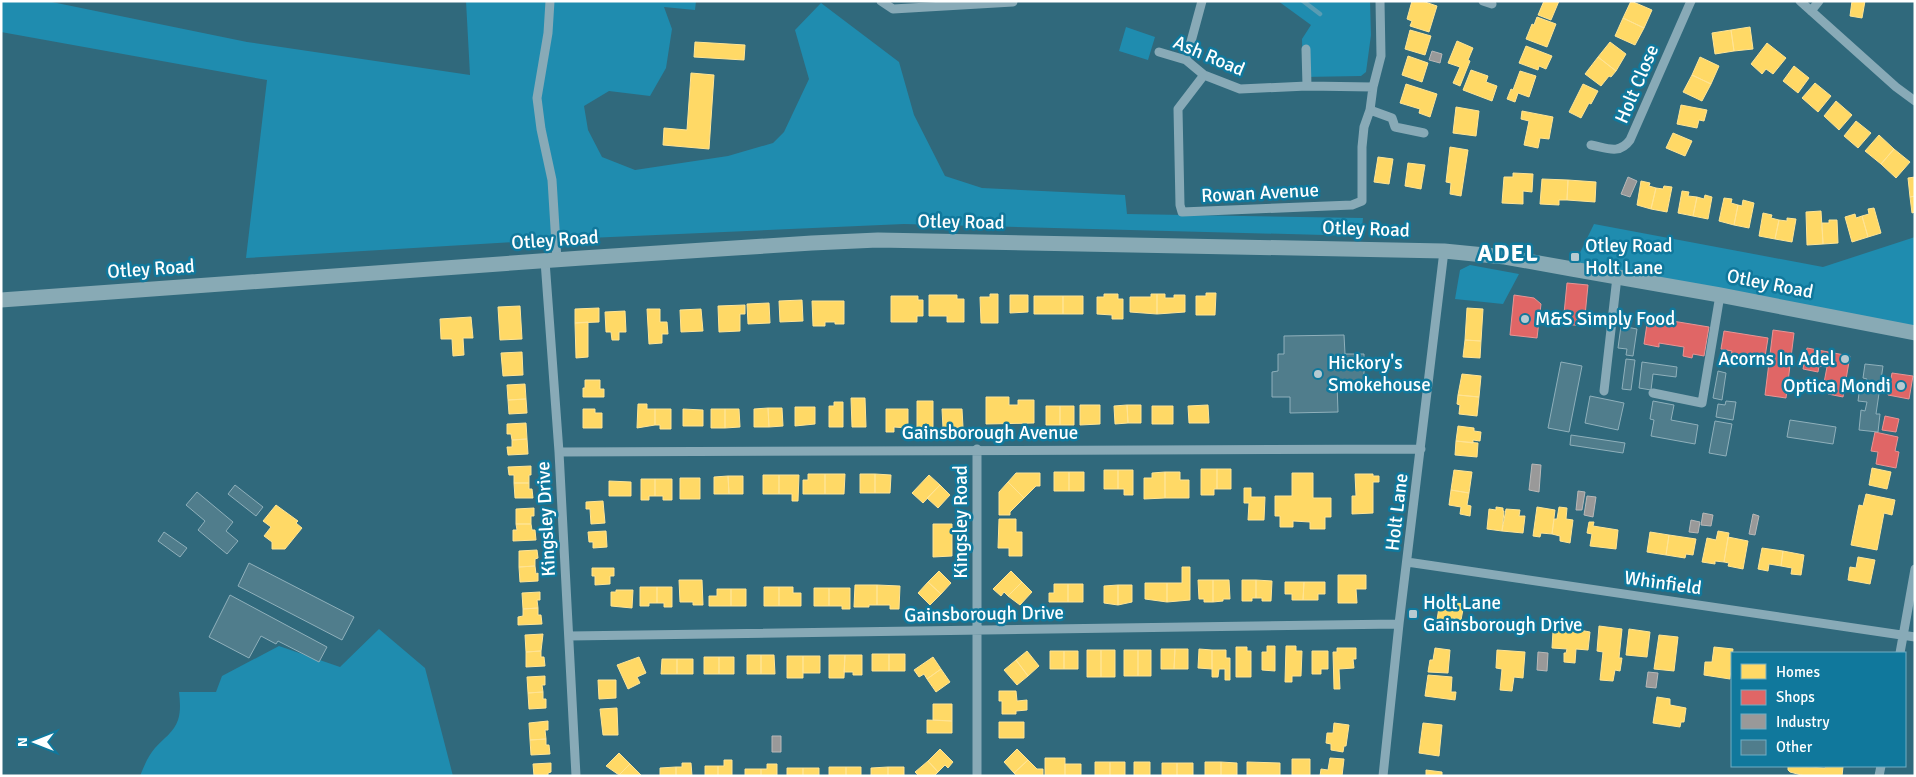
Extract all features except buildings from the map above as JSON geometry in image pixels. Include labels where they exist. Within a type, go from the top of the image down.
[{"type":"highway","name":"Otley Road","points":[[1,300],[551,260],[878,240],[1444,251],[1505,257],[1720,295],[1915,333]]},
{"type":"street","name":"Kingsley Drive","points":[[550,1],[548,33],[537,98],[541,129],[549,157],[552,180],[551,260],[576,776]]},
{"type":"street","points":[[881,1],[893,9],[1013,2]]},
{"type":"street","points":[[1186,60],[1202,1]]},
{"type":"street","points":[[1380,1],[1381,56],[1373,87],[1370,110],[1392,118],[1395,127],[1424,133]]},
{"type":"street","name":"Holt Close","points":[[1591,145],[1617,150],[1625,147],[1630,140],[1691,1]]},
{"type":"street","points":[[1800,1],[1896,87],[1915,101]]},
{"type":"street","points":[[1811,11],[1819,1]]},
{"type":"street","points":[[1306,49],[1307,86]]},
{"type":"street","name":"Ash Road","points":[[1159,52],[1186,60],[1204,75],[1240,89],[1307,86],[1373,87]]},
{"type":"street","name":"Rowan Avenue","points":[[1204,75],[1178,109],[1180,205],[1182,212],[1352,204],[1362,201],[1362,147],[1364,127],[1370,110]]},
{"type":"street","name":"Holt Lane","points":[[1383,776],[1399,624],[1444,251]]},
{"type":"street","points":[[1604,390],[1617,277]]},
{"type":"street","points":[[1653,393],[1702,403],[1720,295]]},
{"type":"street","name":"Gainsborough Avenue","points":[[559,452],[1421,449]]},
{"type":"street","name":"Kingsley Road","points":[[976,776],[977,450]]},
{"type":"street","name":"Whinfield","points":[[1407,562],[1915,636]]},
{"type":"street","points":[[1900,652],[1915,569]]},
{"type":"street","name":"Gainsborough Drive","points":[[569,636],[1399,624]]},
{"type":"shaded area","points":[[1,1],[47,1],[247,42],[470,75],[466,1],[696,1],[695,10],[664,7],[672,29],[666,68],[650,96],[609,91],[584,106],[588,130],[602,157],[635,170],[728,156],[773,143],[784,132],[809,79],[795,30],[821,3],[899,62],[914,115],[945,176],[982,188],[1125,195],[1127,214],[1363,218],[1361,236],[904,224],[566,239],[246,258],[267,80],[1,32]]},
{"type":"shaded area","points":[[1278,1],[1370,1],[1371,35],[1366,72],[1361,76],[1303,77],[1302,39],[1311,25]]},
{"type":"shaded area","points":[[1126,27],[1155,37],[1148,60],[1119,51]]},
{"type":"shaded area","points":[[1594,224],[1823,267],[1915,237],[1915,333],[1572,269]]},
{"type":"shaded area","points":[[1470,265],[1519,274],[1503,304],[1455,299],[1460,270]]},
{"type":"shaded area","points":[[379,629],[425,668],[453,776],[140,776],[146,761],[176,724],[180,710],[179,692],[216,692],[222,676],[279,646],[340,667]]},
{"type":"waterway","points":[[1303,1],[1320,14]]},
{"type":"place","name":"Otley Road Holt Lane","points":[[1575,257]]},
{"type":"place","name":"M&S Simply Food","points":[[1525,319]]},
{"type":"place","name":"Acorns In Adel","points":[[1845,359]]},
{"type":"place","name":"Hickory's Smokehouse","points":[[1318,374]]},
{"type":"place","name":"Optica Mondi","points":[[1901,386]]},
{"type":"place","name":"Holt Lane Gainsborough Drive","points":[[1413,614]]},
{"type":"district","name":"ADEL","points":[[1508,253]]}]
